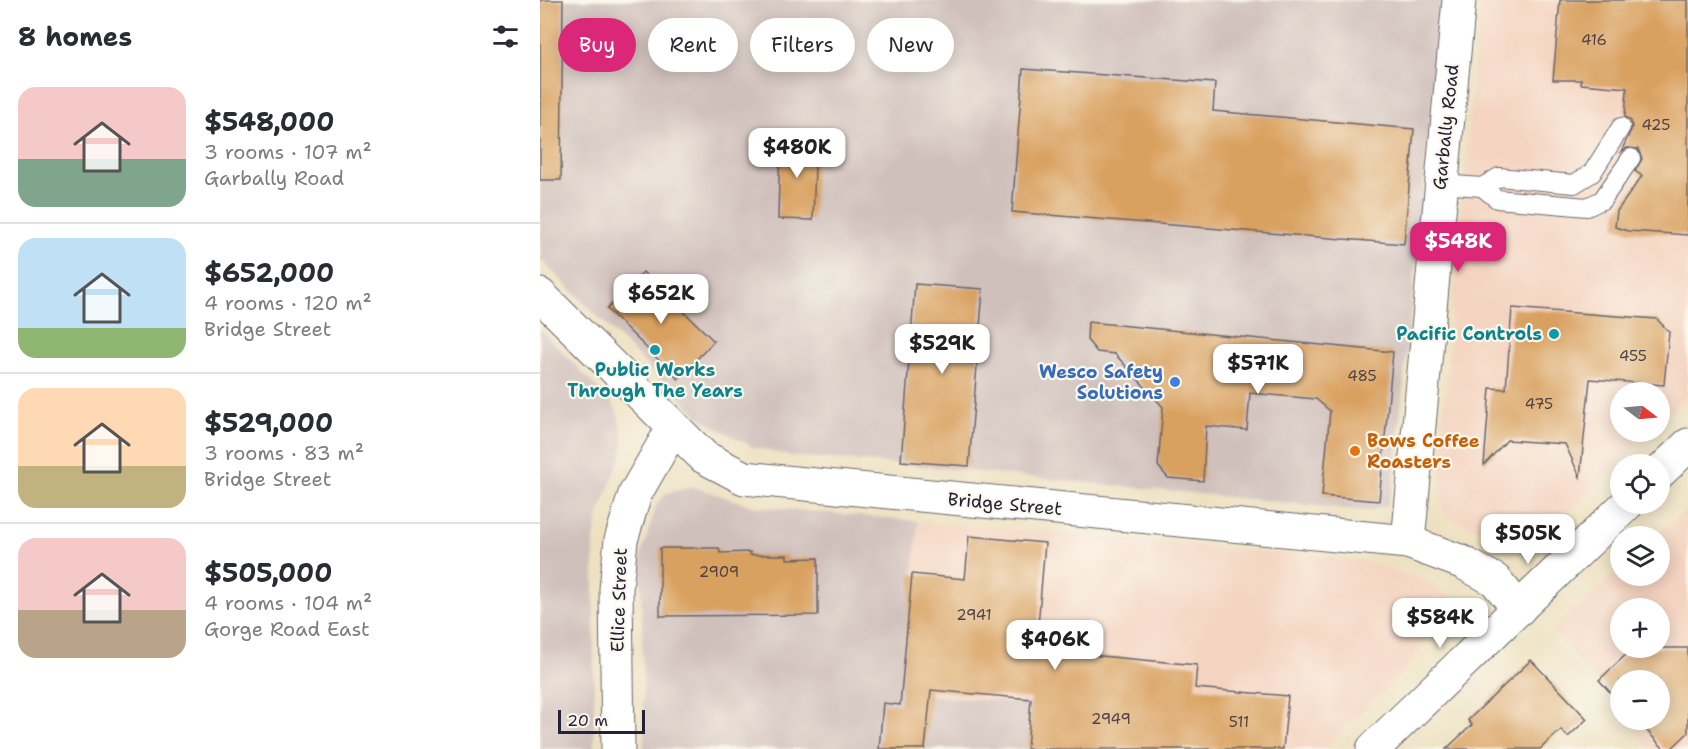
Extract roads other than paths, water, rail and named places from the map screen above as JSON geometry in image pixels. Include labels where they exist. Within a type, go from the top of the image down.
[{"type":"street","name":"Garbally Road","points":[[1408,542],[1459,0]]},
{"type":"street","name":"Bridge Street","points":[[540,296],[704,457],[744,478],[1408,542],[1462,562],[1495,580],[1519,609]]},
{"type":"street","name":"Ellice Street","points":[[618,749],[616,589],[621,540],[635,494],[673,428]]},
{"type":"street","points":[[1670,462],[1688,445]]},
{"type":"street","points":[[1373,749],[1395,738],[1519,609],[1617,514]]},
{"type":"lane","points":[[1482,187],[1499,177],[1574,184],[1592,173],[1621,127]]},
{"type":"lane","points":[[1441,184],[1482,187],[1497,199],[1587,207],[1602,200],[1631,158]]},
{"type":"place","name":"Pacific Controls","points":[[1554,334]]},
{"type":"place","name":"Public Works Through The Years","points":[[655,350]]},
{"type":"place","name":"Wesco Safety Solutions","points":[[1175,382]]},
{"type":"place","name":"Bows Coffee Roasters","points":[[1355,451]]}]
